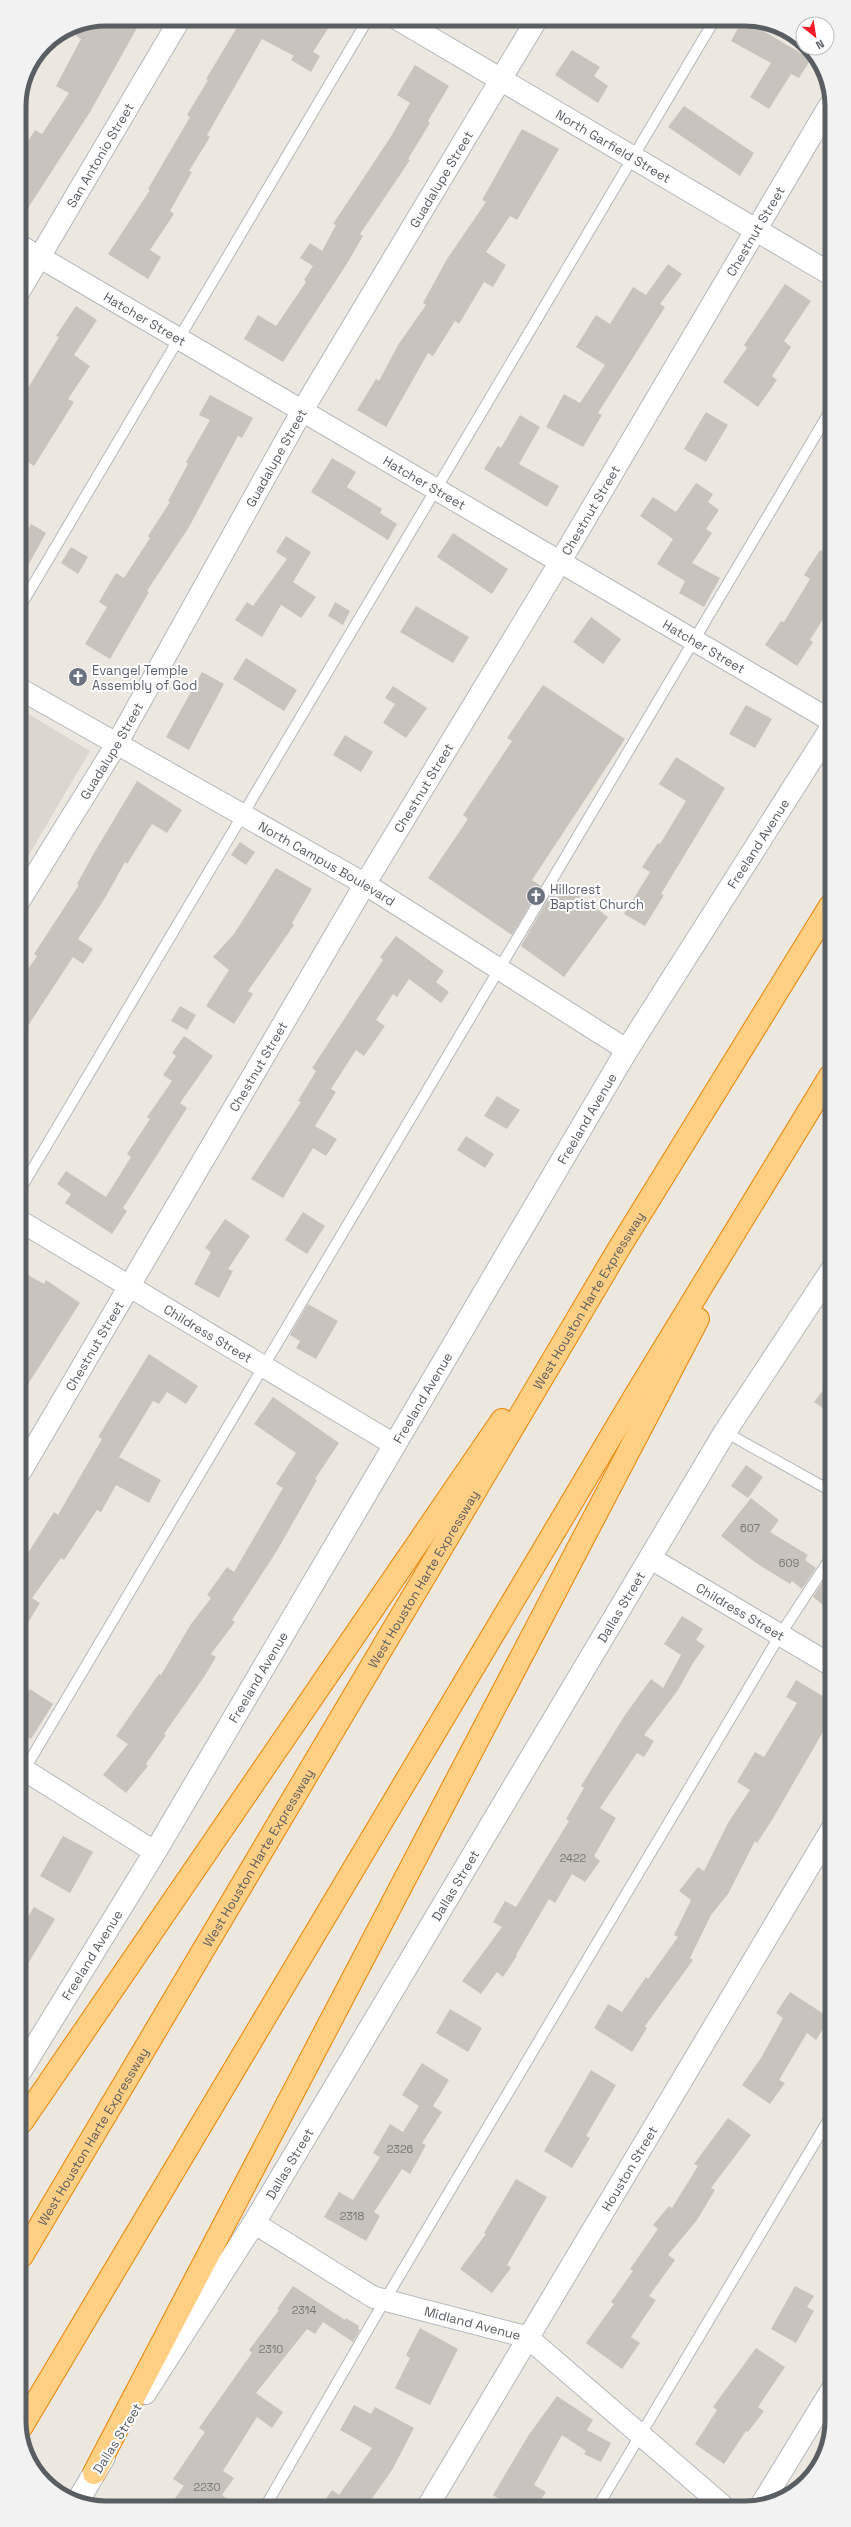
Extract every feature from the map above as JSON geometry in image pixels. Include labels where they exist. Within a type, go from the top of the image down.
[{"type":"highway","name":"West Houston Harte Expressway","points":[[26,2249],[618,1250],[825,914]]},
{"type":"highway","points":[[26,2419],[630,1403],[825,1084]]},
{"type":"highway","points":[[94,2473],[785,1152]]},
{"type":"highway","points":[[26,2116],[618,1250]]},
{"type":"main road","name":"North Garfield Street","points":[[410,26],[825,271]]},
{"type":"main road","name":"Freeland Avenue","points":[[26,2063],[154,1852],[627,1050],[825,738]]},
{"type":"main road","name":"Dallas Street","points":[[80,2497],[254,2223],[725,1432],[825,1279]]},
{"type":"street","name":"San Antonio Street","points":[[26,280],[176,26]]},
{"type":"street","name":"Guadalupe Street","points":[[26,890],[116,745],[302,411],[502,80],[533,26]]},
{"type":"street","name":"Chestnut Street","points":[[26,1461],[128,1285],[365,884],[560,562],[825,113]]},
{"type":"street","name":"Hatcher Street","points":[[26,249],[825,717]]},
{"type":"street","name":"North Campus Boulevard","points":[[26,692],[116,745],[365,884],[627,1050]]},
{"type":"street","name":"Childress Street","points":[[26,1225],[395,1445]]},
{"type":"street","name":"Childress Street","points":[[650,1558],[825,1661]]},
{"type":"street","points":[[26,1773],[154,1852]]},
{"type":"street","name":"Houston Street","points":[[431,2501],[527,2337],[825,1840]]},
{"type":"street","name":"Midland Avenue","points":[[254,2223],[373,2297],[527,2337],[717,2501]]},
{"type":"street","points":[[765,2498],[825,2400]]},
{"type":"lane","points":[[26,597],[364,26]]},
{"type":"lane","points":[[26,1180],[711,26]]},
{"type":"lane","points":[[26,1764],[825,419]]},
{"type":"lane","points":[[725,1432],[825,1488]]},
{"type":"lane","points":[[268,2501],[385,2300],[780,1635],[825,1566]]},
{"type":"lane","points":[[601,2501],[825,2126]]},
{"type":"shaded area","points":[[26,713],[90,751],[26,860]]},
{"type":"building","points":[[138,26],[90,112],[26,211],[26,144],[35,130],[42,134],[69,93],[56,86],[81,39],[76,36],[79,31],[95,27]]},
{"type":"building","points":[[238,26],[330,26],[313,52],[320,56],[311,72],[291,60],[294,56],[262,39],[207,135],[210,137],[189,171],[192,172],[170,211],[174,214],[150,250],[161,257],[148,279],[108,254],[150,190],[148,189],[190,117],[187,115],[208,80],[206,79]]},
{"type":"building","points":[[739,26],[757,27],[795,50],[795,56],[806,56],[810,60],[799,78],[791,74],[769,109],[750,97],[771,63],[731,41]]},
{"type":"building","points":[[572,50],[600,67],[594,76],[608,86],[598,103],[555,75]]},
{"type":"building","points":[[415,65],[449,86],[428,121],[430,123],[408,159],[410,160],[360,234],[363,236],[348,262],[283,362],[244,339],[258,315],[276,326],[306,282],[304,280],[313,266],[300,258],[310,243],[322,251],[336,225],[333,224],[390,138],[410,103],[397,95]]},
{"type":"building","points":[[684,106],[754,153],[740,176],[668,127]]},
{"type":"building","points":[[522,129],[559,149],[517,220],[510,216],[486,252],[506,265],[493,287],[484,282],[459,324],[455,321],[433,356],[428,353],[386,427],[357,410],[376,379],[379,381],[398,345],[426,305],[423,303],[447,259],[486,202],[482,200]]},
{"type":"building","points":[[668,264],[682,274],[660,304],[665,307],[598,413],[602,415],[583,447],[546,427],[564,394],[580,403],[605,365],[576,347],[596,315],[610,324],[633,287],[646,295]]},
{"type":"building","points":[[785,284],[811,301],[784,341],[791,347],[772,376],[777,380],[758,407],[723,382],[747,348],[744,345]]},
{"type":"building","points":[[76,306],[97,320],[74,355],[90,366],[68,399],[74,402],[34,466],[26,461],[26,391],[59,337],[56,336]]},
{"type":"building","points":[[210,395],[253,418],[242,438],[238,436],[189,527],[147,591],[149,592],[110,659],[85,644],[107,607],[99,602],[116,573],[124,578],[150,538],[148,536],[170,502],[168,501],[188,464],[186,462],[210,420],[199,415]]},
{"type":"building","points":[[706,412],[728,425],[706,462],[684,449]]},
{"type":"building","points":[[520,415],[540,427],[519,464],[559,486],[547,507],[484,469],[498,446],[501,448]]},
{"type":"building","points":[[332,458],[356,472],[347,487],[382,509],[380,513],[397,524],[388,540],[311,492]]},
{"type":"building","points":[[696,483],[713,494],[708,502],[719,510],[706,529],[712,533],[692,563],[720,578],[704,607],[679,593],[685,581],[657,564],[673,539],[640,516],[653,497],[676,512]]},
{"type":"building","points":[[31,524],[46,533],[26,569],[26,533]]},
{"type":"building","points":[[453,533],[508,569],[492,594],[437,557]]},
{"type":"building","points":[[286,536],[311,552],[293,582],[316,597],[301,618],[281,605],[262,637],[235,620],[247,602],[253,606],[287,559],[276,552]]},
{"type":"building","points":[[71,547],[88,557],[78,574],[61,563]]},
{"type":"building","points":[[820,550],[825,553],[825,616],[810,640],[813,642],[797,666],[765,645],[781,621],[784,622],[810,579],[804,575]]},
{"type":"building","points":[[335,602],[350,611],[343,625],[328,616]]},
{"type":"building","points":[[416,606],[469,637],[453,663],[400,632]]},
{"type":"building","points":[[591,617],[621,639],[603,664],[573,642]]},
{"type":"building","points":[[246,658],[297,690],[284,711],[233,679]]},
{"type":"building","points":[[202,672],[224,684],[189,750],[166,737]]},
{"type":"building","points":[[543,685],[625,739],[532,880],[541,886],[512,935],[428,878],[468,819],[463,815],[512,741],[507,738]]},
{"type":"building","points":[[393,686],[427,708],[406,738],[383,723],[395,704],[385,698]]},
{"type":"building","points":[[746,705],[772,719],[755,748],[729,734]]},
{"type":"building","points":[[345,735],[373,752],[361,772],[333,755]]},
{"type":"building","points":[[676,757],[725,788],[661,894],[664,895],[645,926],[624,914],[650,872],[642,867],[658,843],[660,844],[686,801],[659,784]]},
{"type":"building","points":[[137,781],[182,810],[167,833],[152,824],[127,864],[125,862],[105,898],[78,939],[93,949],[83,964],[73,957],[26,1029],[26,972],[37,956],[34,954],[79,885],[77,884]]},
{"type":"building","points":[[240,842],[255,852],[246,865],[231,855]]},
{"type":"building","points":[[276,868],[312,889],[292,923],[294,925],[248,991],[253,994],[234,1024],[206,1006],[229,970],[213,957],[234,934]]},
{"type":"building","points":[[566,886],[608,917],[564,977],[521,946],[551,894],[557,897]]},
{"type":"building","points":[[396,936],[444,971],[436,982],[449,992],[441,1003],[409,979],[397,997],[393,994],[376,1020],[385,1026],[364,1056],[356,1050],[331,1089],[336,1092],[315,1126],[337,1139],[326,1156],[313,1148],[283,1198],[251,1179],[301,1102],[298,1101],[316,1071],[312,1068],[383,960],[380,957]]},
{"type":"building","points":[[180,1006],[196,1015],[187,1030],[171,1021]]},
{"type":"building","points":[[184,1036],[213,1056],[180,1103],[187,1108],[123,1208],[127,1211],[112,1234],[65,1203],[71,1194],[57,1184],[66,1171],[106,1197],[131,1157],[127,1154],[150,1119],[147,1117],[172,1081],[163,1075],[176,1056],[172,1053]]},
{"type":"building","points":[[497,1096],[520,1110],[507,1129],[484,1116]]},
{"type":"building","points":[[466,1136],[494,1154],[485,1168],[457,1150]]},
{"type":"building","points":[[303,1212],[325,1226],[307,1254],[285,1240]]},
{"type":"building","points":[[225,1219],[250,1236],[228,1269],[233,1271],[219,1298],[194,1284],[211,1252],[205,1248]]},
{"type":"building","points":[[26,1274],[44,1284],[46,1280],[80,1303],[26,1387]]},
{"type":"building","points":[[308,1304],[338,1321],[316,1359],[296,1348],[300,1341],[290,1335]]},
{"type":"building","points":[[149,1354],[198,1386],[186,1404],[167,1392],[159,1404],[153,1401],[119,1457],[161,1480],[149,1503],[116,1485],[101,1512],[97,1510],[64,1560],[61,1558],[32,1598],[40,1603],[26,1626],[26,1556],[54,1512],[58,1515],[102,1439],[98,1437]]},
{"type":"building","points":[[825,1388],[825,1410],[814,1402]]},
{"type":"building","points":[[273,1397],[339,1443],[315,1479],[317,1480],[278,1549],[232,1620],[235,1622],[211,1654],[216,1657],[204,1677],[164,1734],[166,1735],[146,1764],[148,1766],[126,1793],[103,1775],[128,1744],[116,1736],[159,1674],[161,1675],[191,1624],[211,1598],[207,1595],[227,1567],[234,1572],[283,1488],[276,1484],[296,1453],[254,1424]]},
{"type":"building","points":[[746,1465],[763,1477],[748,1498],[731,1486]]},
{"type":"building","points":[[751,1498],[779,1520],[770,1532],[808,1555],[805,1560],[816,1568],[802,1589],[792,1581],[790,1584],[756,1563],[721,1536]]},
{"type":"building","points":[[825,1578],[825,1606],[813,1597]]},
{"type":"building","points":[[682,1616],[703,1629],[696,1640],[705,1646],[693,1663],[678,1690],[644,1735],[654,1741],[644,1757],[637,1753],[600,1808],[616,1818],[594,1856],[600,1861],[585,1882],[572,1874],[555,1903],[549,1899],[516,1955],[517,1956],[503,1977],[497,1972],[481,1994],[462,1981],[502,1927],[493,1922],[505,1901],[516,1907],[569,1821],[566,1819],[584,1788],[581,1786],[625,1715],[651,1679],[663,1688],[681,1655],[664,1644]]},
{"type":"building","points":[[796,1680],[825,1697],[825,1728],[772,1820],[757,1843],[755,1841],[728,1894],[711,1915],[690,1958],[693,1960],[645,2026],[647,2028],[632,2052],[594,2028],[608,2004],[622,2012],[646,1977],[648,1979],[678,1937],[674,1935],[691,1900],[679,1891],[698,1867],[704,1871],[728,1823],[750,1790],[737,1782],[755,1752],[764,1757],[797,1703],[786,1697]]},
{"type":"building","points":[[30,1689],[53,1704],[31,1739],[26,1736],[26,1695]]},
{"type":"building","points":[[63,1836],[93,1852],[70,1893],[40,1876]]},
{"type":"building","points":[[34,1907],[55,1919],[26,1967],[26,1920]]},
{"type":"building","points":[[790,1992],[825,2015],[825,2026],[816,2040],[807,2033],[779,2080],[785,2083],[770,2104],[742,2085],[761,2058],[783,2018],[776,2013]]},
{"type":"building","points":[[450,2009],[482,2028],[468,2052],[436,2033]]},
{"type":"building","points":[[422,2063],[449,2080],[433,2106],[442,2112],[422,2143],[426,2145],[410,2174],[402,2169],[374,2212],[380,2216],[366,2241],[324,2217],[339,2192],[353,2200],[380,2157],[373,2153],[390,2124],[403,2132],[419,2106],[402,2095]]},
{"type":"building","points":[[591,2070],[616,2085],[586,2136],[590,2138],[572,2168],[544,2151]]},
{"type":"building","points":[[728,2118],[751,2135],[711,2188],[715,2190],[697,2220],[668,2255],[675,2260],[649,2296],[656,2300],[631,2337],[640,2343],[622,2369],[586,2343],[614,2304],[611,2302],[633,2271],[630,2269],[658,2229],[653,2225],[669,2206],[672,2208],[698,2166],[694,2164]]},
{"type":"building","points":[[516,2179],[547,2197],[507,2265],[511,2268],[492,2293],[460,2269],[486,2234],[484,2233]]},
{"type":"building","points":[[293,2286],[345,2320],[346,2318],[359,2326],[358,2329],[360,2330],[353,2342],[323,2322],[315,2334],[307,2329],[256,2393],[283,2412],[272,2428],[257,2417],[223,2471],[234,2478],[222,2495],[231,2501],[173,2501],[184,2486],[173,2479],[205,2432],[199,2428],[252,2353],[249,2350],[279,2310],[277,2309]]},
{"type":"building","points":[[795,2286],[814,2296],[807,2307],[814,2311],[796,2343],[771,2329]]},
{"type":"building","points":[[420,2328],[458,2349],[430,2405],[395,2388],[410,2358],[406,2355]]},
{"type":"building","points":[[756,2348],[785,2367],[758,2407],[764,2411],[748,2432],[746,2431],[724,2464],[695,2444],[717,2410],[713,2407]]},
{"type":"building","points":[[557,2396],[593,2420],[587,2430],[611,2443],[601,2462],[584,2454],[586,2451],[562,2435],[534,2485],[546,2492],[540,2501],[502,2501],[493,2495],[528,2436]]},
{"type":"building","points":[[354,2405],[371,2414],[375,2407],[414,2428],[392,2470],[370,2501],[324,2501],[332,2490],[339,2495],[372,2448],[340,2430]]},
{"type":"place","name":"Evangel Temple Assembly of God","points":[[78,677]]},
{"type":"place","name":"Hillcrest Baptist Church","points":[[536,896]]}]
